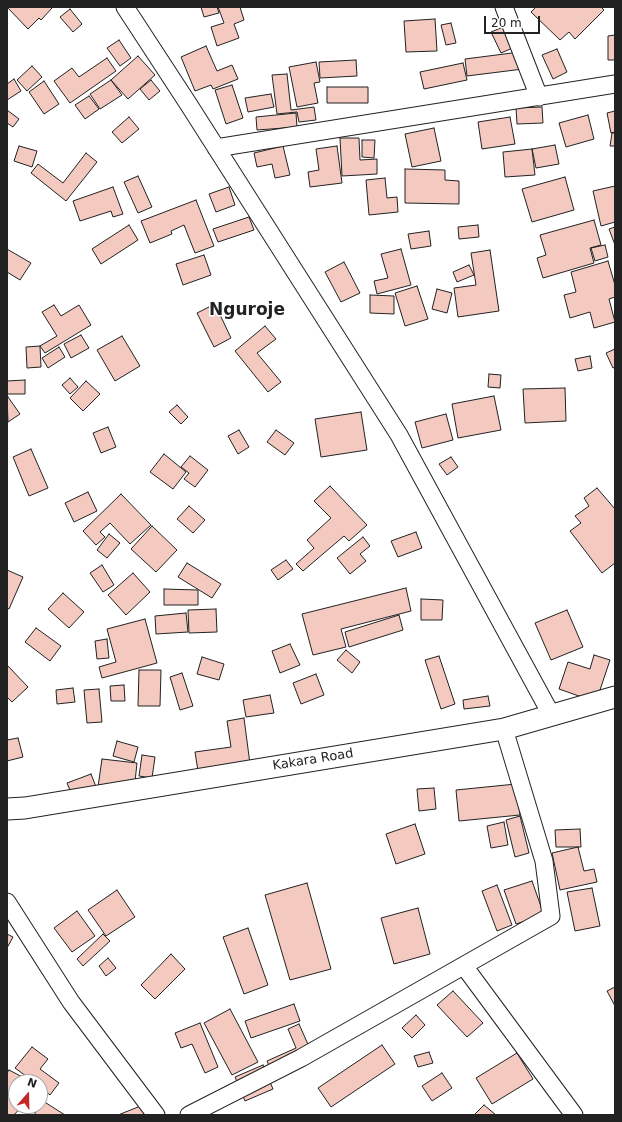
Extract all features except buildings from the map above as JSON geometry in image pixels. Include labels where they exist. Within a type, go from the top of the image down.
[{"type":"street","points":[[125,7],[399,435],[552,716]]},
{"type":"street","points":[[504,7],[539,97]]},
{"type":"street","points":[[216,148],[615,84]]},
{"type":"street","name":"Kakara Road","points":[[7,809],[504,729],[615,697]]},
{"type":"street","points":[[189,1115],[301,1058],[552,916],[544,861],[504,729]]},
{"type":"street","points":[[7,902],[71,1002],[156,1115]]},
{"type":"street","points":[[464,966],[574,1115]]},
{"type":"district","name":"Nguroje","points":[[247,311]]}]
